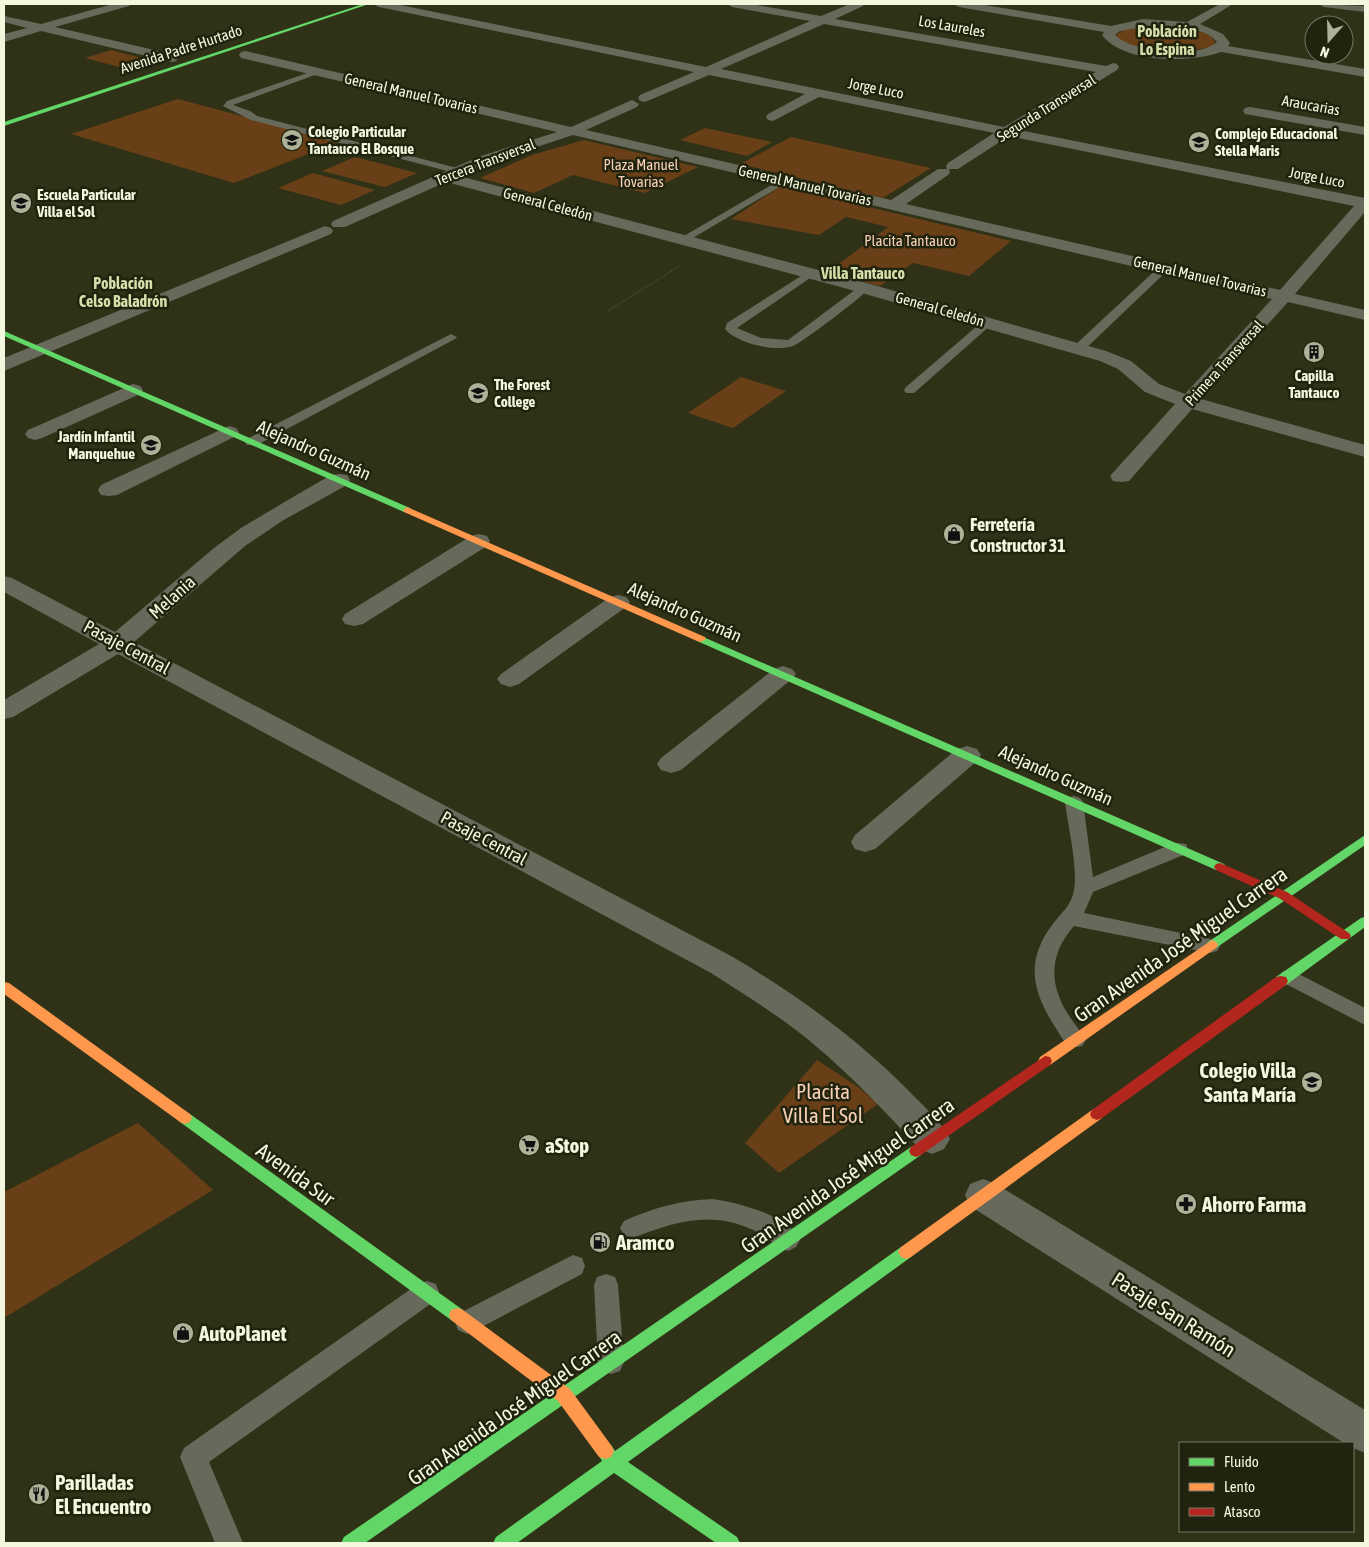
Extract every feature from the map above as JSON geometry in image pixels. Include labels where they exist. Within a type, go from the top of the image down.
[{"type":"main road","name":"Avenida Padre Hurtado","points":[[4,113],[342,4]]},
{"type":"main road","name":"Avenida Padre Hurtado","points":[[4,124],[367,4]]},
{"type":"main road","name":"Alejandro Guzmán","points":[[4,333],[1283,895],[1345,936]]},
{"type":"main road","name":"Gran Avenida José Miguel Carrera","points":[[350,1543],[1365,839]]},
{"type":"main road","points":[[502,1543],[1365,921]]},
{"type":"main road","name":"Avenida Sur","points":[[4,986],[427,1292],[564,1395],[613,1462],[731,1543]]},
{"type":"street","points":[[4,38],[125,4]]},
{"type":"street","name":"Jorge Luco","points":[[380,4],[1365,204]]},
{"type":"street","name":"Los Laureles","points":[[732,4],[1107,70]]},
{"type":"street","name":"Tercera Transversal","points":[[4,365],[332,228],[451,174],[514,149],[573,131],[706,70],[859,4]]},
{"type":"street","points":[[959,4],[1112,30]]},
{"type":"street","points":[[1188,26],[1228,4]]},
{"type":"street","points":[[1324,4],[1365,9]]},
{"type":"street","points":[[4,18],[172,58]]},
{"type":"street","points":[[1220,48],[1223,46],[1223,40],[1217,35],[1188,26],[1142,23],[1121,26],[1112,30],[1108,35],[1112,41],[1141,51],[1187,55],[1204,53],[1220,48],[1365,72]]},
{"type":"street","name":"Segunda Transversal","points":[[894,205],[1007,131],[1141,51]]},
{"type":"street","name":"General Manuel Tovarias","points":[[246,55],[1365,315]]},
{"type":"street","points":[[773,117],[817,92]]},
{"type":"street","name":"Araucarias","points":[[1250,110],[1365,131]]},
{"type":"street","name":"General Celedón","points":[[451,174],[682,240],[988,322],[1078,349],[1117,362],[1129,368],[1146,385],[1189,402],[1365,451]]},
{"type":"street","name":"Primera Transversal","points":[[1121,476],[1285,296],[1365,204]]},
{"type":"street","points":[[35,434],[133,390]]},
{"type":"street","points":[[108,490],[229,432]]},
{"type":"street","name":"Melania","points":[[4,711],[118,643],[145,622],[237,541],[269,520],[339,480]]},
{"type":"street","points":[[354,619],[479,541]]},
{"type":"street","name":"Pasaje Central","points":[[4,583],[713,960],[805,1019],[886,1089],[932,1139]]},
{"type":"street","points":[[510,679],[618,602]]},
{"type":"street","points":[[671,764],[783,674]]},
{"type":"street","points":[[865,842],[967,755]]},
{"type":"street","name":"Pasaje San Ramón","points":[[983,1195],[1365,1433]]},
{"type":"lane","points":[[319,72],[230,103],[227,106],[247,113],[254,118],[451,174]]},
{"type":"lane","points":[[682,240],[785,180]]},
{"type":"lane","points":[[1078,349],[1164,268]]},
{"type":"lane","points":[[809,274],[731,325],[731,329],[767,343],[782,345],[791,343],[864,288]]},
{"type":"lane","points":[[910,390],[988,322]]},
{"type":"lane","points":[[252,442],[451,337]]},
{"type":"lane","points":[[1074,802],[1084,888],[1080,904],[1072,918],[1052,940],[1046,954],[1044,974],[1048,996],[1058,1018],[1075,1040]]},
{"type":"lane","points":[[1084,888],[1179,849]]},
{"type":"lane","points":[[1072,918],[1210,946]]},
{"type":"lane","points":[[1289,977],[1365,1017]]},
{"type":"lane","points":[[632,1228],[658,1216],[685,1210],[711,1209],[737,1213],[762,1223],[788,1240]]},
{"type":"lane","points":[[467,1322],[573,1266]]},
{"type":"lane","points":[[606,1285],[611,1362]]},
{"type":"lane","points":[[229,1543],[193,1457],[427,1292]]},
{"type":"path","points":[[606,312],[709,247]]},
{"type":"green space","points":[[1167,25],[1186,27],[1207,33],[1215,42],[1213,46],[1201,49],[1164,52],[1140,48],[1117,39],[1116,35],[1126,28]]},
{"type":"green space","points":[[111,50],[149,60],[123,68],[85,58]]},
{"type":"green space","points":[[178,99],[339,142],[234,183],[71,134]]},
{"type":"green space","points":[[705,128],[772,142],[747,156],[680,140]]},
{"type":"green space","points":[[791,137],[931,168],[883,198],[740,164]]},
{"type":"green space","name":"Plaza Manuel Tovarias","points":[[584,140],[698,167],[645,193],[573,175],[534,193],[480,178],[532,155]]},
{"type":"green space","points":[[355,157],[417,173],[385,187],[322,171]]},
{"type":"green space","points":[[313,173],[375,190],[341,205],[278,188]]},
{"type":"green space","name":"Placita Tantauco","points":[[781,186],[1011,241],[969,276],[913,263],[880,286],[827,273],[888,227],[846,217],[819,235],[731,219]]},
{"type":"green space","points":[[741,377],[786,391],[733,428],[688,413]]},
{"type":"green space","name":"Placita Villa El Sol","points":[[817,1060],[858,1087],[878,1104],[779,1173],[745,1143]]},
{"type":"green space","points":[[138,1123],[213,1190],[4,1318],[4,1192]]},
{"type":"traffic: fast","points":[[4,124],[367,4]]},
{"type":"traffic: fast","points":[[4,333],[407,510]]},
{"type":"traffic: fast","points":[[701,639],[1220,867]]},
{"type":"traffic: fast","points":[[1212,945],[1365,839]]},
{"type":"traffic: fast","points":[[1281,981],[1365,921]]},
{"type":"traffic: fast","points":[[185,1118],[457,1315]]},
{"type":"traffic: fast","points":[[350,1543],[916,1151]]},
{"type":"traffic: fast","points":[[502,1543],[906,1252]]},
{"type":"traffic: fast","points":[[605,1451],[613,1462],[731,1543]]},
{"type":"traffic: slow","points":[[407,510],[701,639]]},
{"type":"traffic: slow","points":[[1045,1061],[1212,945]]},
{"type":"traffic: slow","points":[[4,987],[185,1118]]},
{"type":"traffic: slow","points":[[906,1252],[1097,1114]]},
{"type":"traffic: slow","points":[[457,1315],[564,1395],[605,1451]]},
{"type":"traffic: jam","points":[[1220,867],[1283,895],[1345,936]]},
{"type":"traffic: jam","points":[[1097,1114],[1281,981]]},
{"type":"traffic: jam","points":[[916,1151],[1045,1061]]},
{"type":"place","name":"Colegio Particular Tantauco El Bosque","points":[[292,140]]},
{"type":"place","name":"Complejo Educacional Stella Maris","points":[[1199,142]]},
{"type":"place","name":"Escuela Particular Villa el Sol","points":[[21,203]]},
{"type":"place","name":"Capilla Tantauco","points":[[1314,352]]},
{"type":"place","name":"The Forest College","points":[[478,393]]},
{"type":"place","name":"Jardín Infantil Manquehue","points":[[151,445]]},
{"type":"place","name":"Ferretería Constructor 31","points":[[954,534]]},
{"type":"place","name":"Colegio Villa Santa María","points":[[1312,1082]]},
{"type":"place","name":"aStop","points":[[529,1145]]},
{"type":"place","name":"Ahorro Farma","points":[[1186,1204]]},
{"type":"place","name":"Aramco","points":[[600,1242]]},
{"type":"place","name":"AutoPlanet","points":[[183,1333]]},
{"type":"place","name":"Parilladas El Encuentro","points":[[39,1494]]},
{"type":"district","name":"Población Lo Espina","points":[[1167,40]]},
{"type":"district","name":"Villa Tantauco","points":[[863,273]]},
{"type":"district","name":"Población Celso Baladrón","points":[[123,292]]}]
